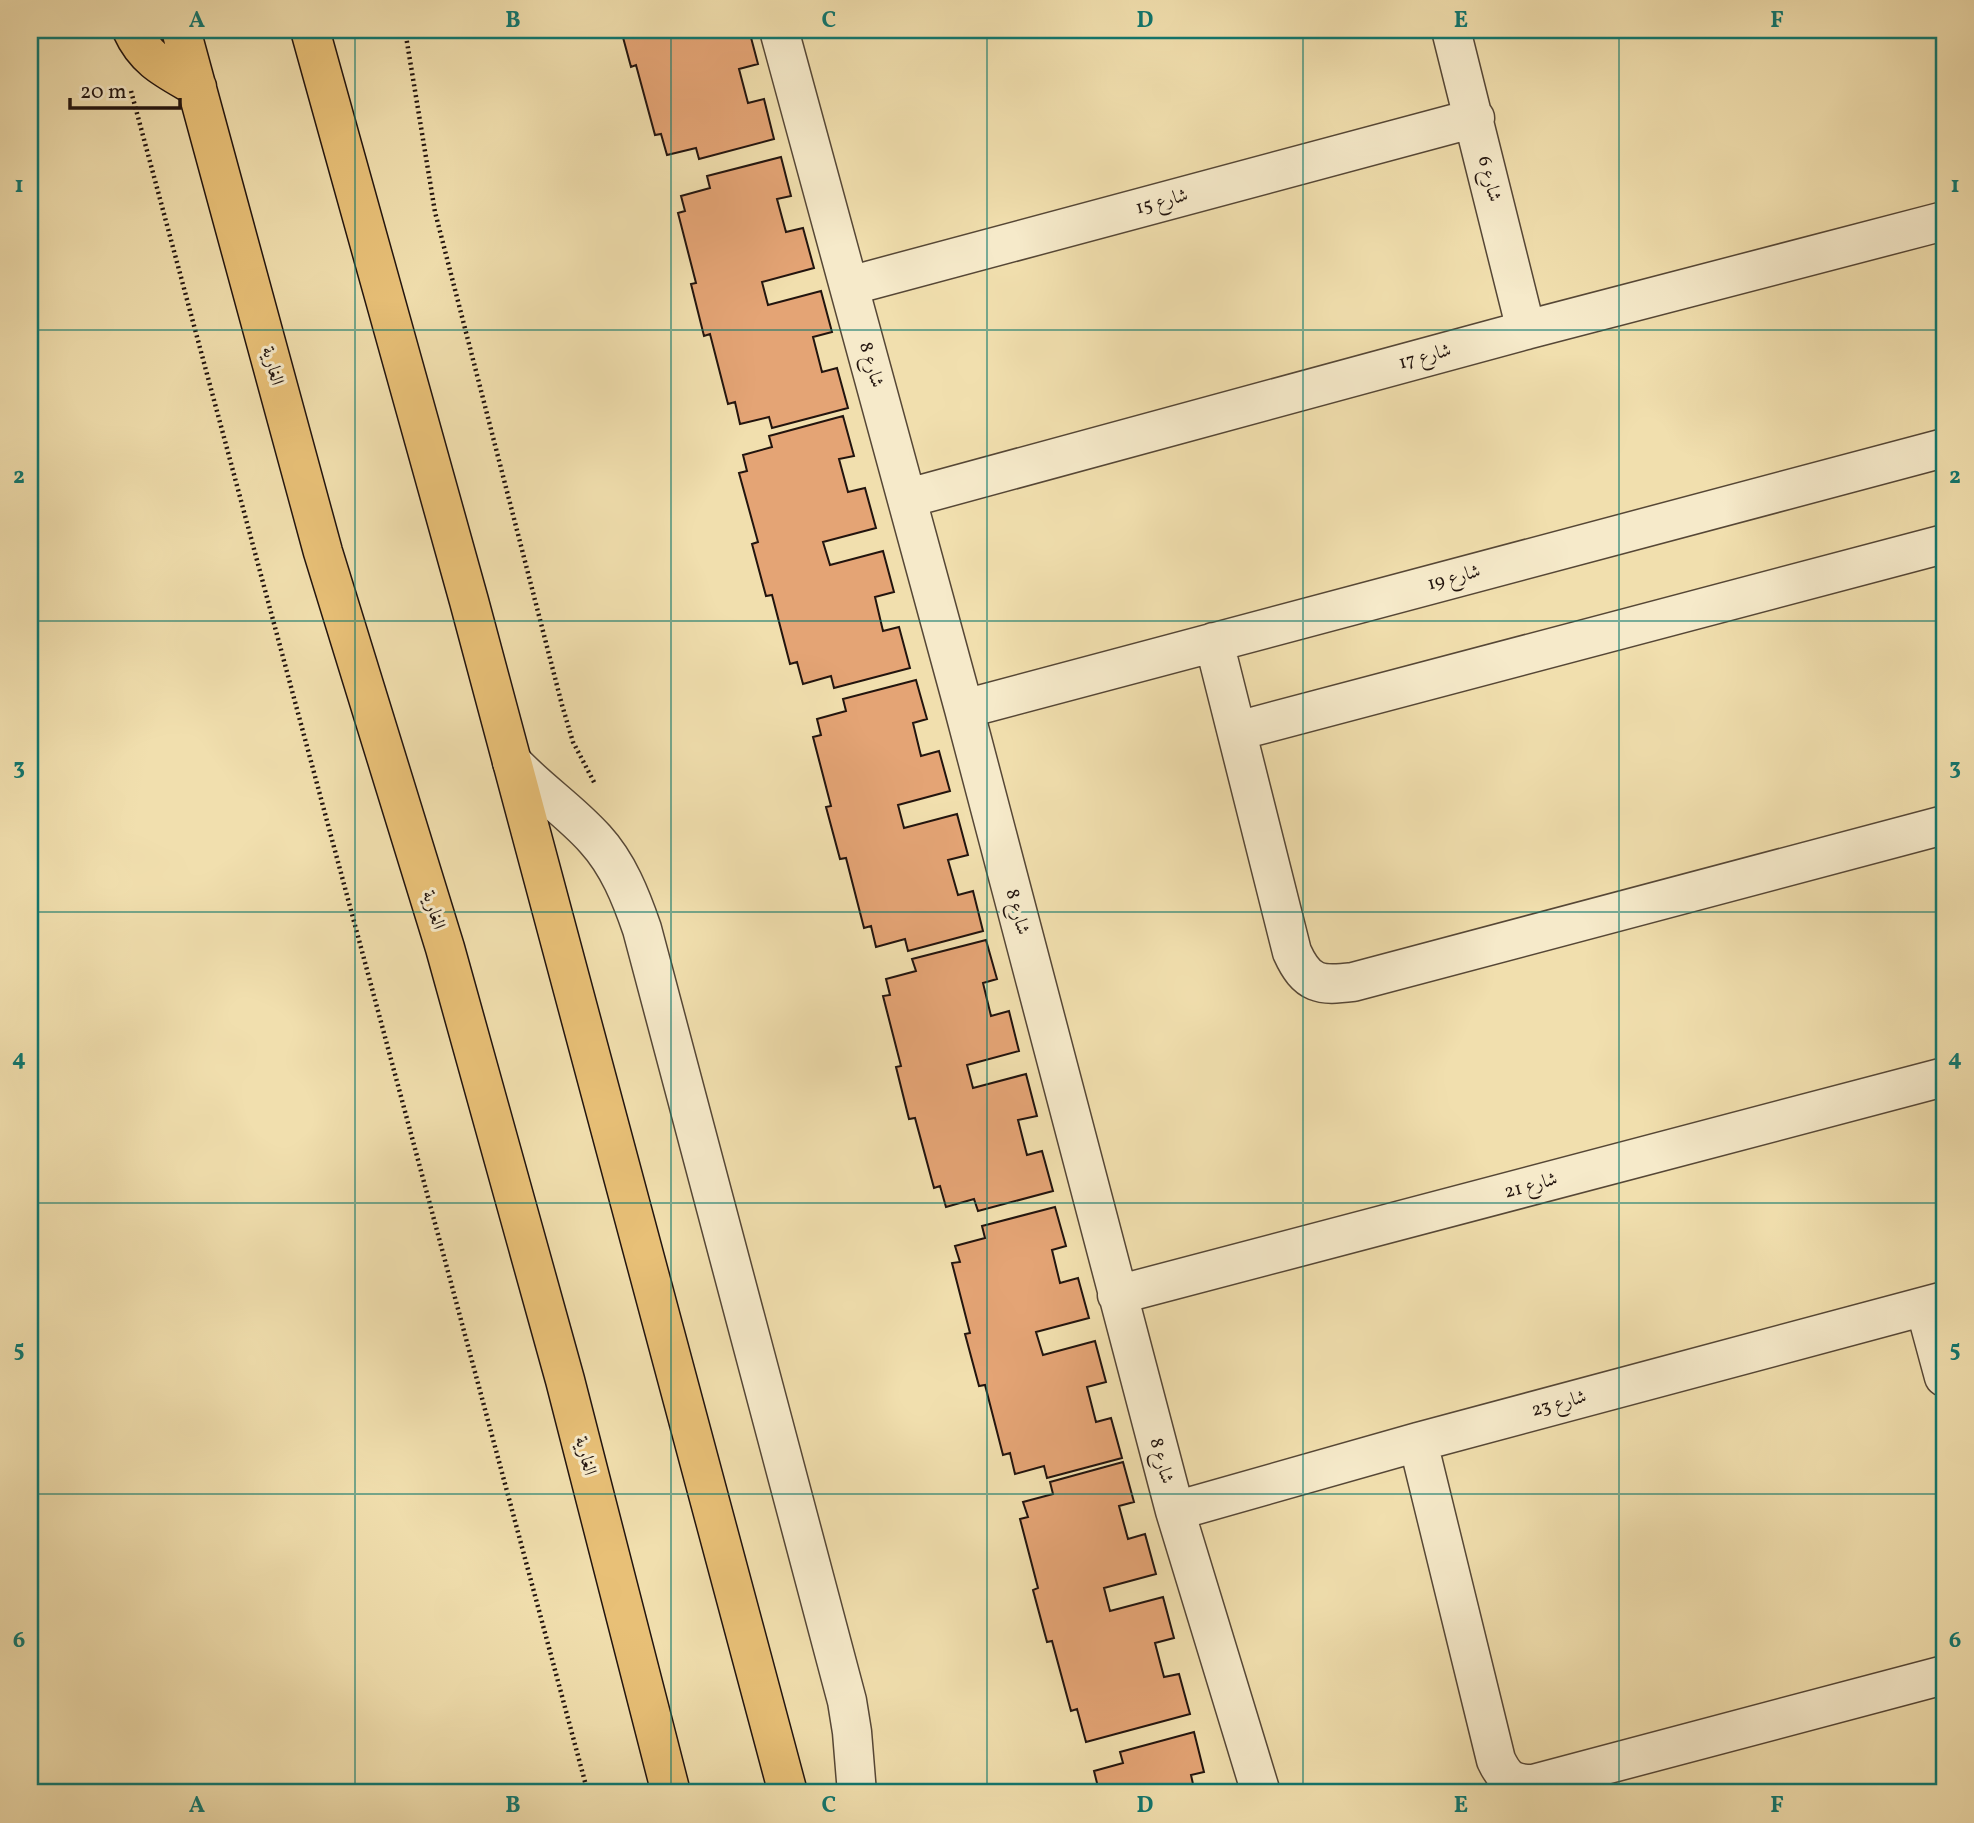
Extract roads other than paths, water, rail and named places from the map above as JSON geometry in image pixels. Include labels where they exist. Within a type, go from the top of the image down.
[{"type":"main road","points":[[132,30],[141,48],[152,60],[197,87]]},
{"type":"main road","name":"الغارية","points":[[181,30],[323,552],[445,948],[558,1354],[671,1793]]},
{"type":"main road","points":[[321,39],[788,1793]]},
{"type":"street","name":"شارع 8","points":[[779,30],[908,498],[1175,1511],[1261,1793]]},
{"type":"street","name":"شارع 6","points":[[1451,30],[1475,118],[1525,330]]},
{"type":"street","name":"شارع 15","points":[[849,286],[1475,118]]},
{"type":"street","name":"شارع 17","points":[[908,498],[1525,330],[1944,221]]},
{"type":"street","name":"شارع 19","points":[[964,709],[1943,453]]},
{"type":"street","points":[[1237,731],[1944,544]]},
{"type":"street","points":[[1214,642],[1292,953],[1300,970],[1312,981],[1333,984],[1380,975],[1944,825]]},
{"type":"street","points":[[512,762],[595,838],[618,871],[642,929],[844,1691],[852,1732],[856,1793]]},
{"type":"street","name":"شارع 21","points":[[1117,1295],[1944,1077]]},
{"type":"street","points":[[1935,1304],[1944,1377]]},
{"type":"street","name":"شارع 23","points":[[1175,1511],[1418,1442],[1935,1304]]},
{"type":"street","points":[[1418,1442],[1496,1760],[1502,1774],[1511,1782],[1533,1784],[1944,1675]]}]
